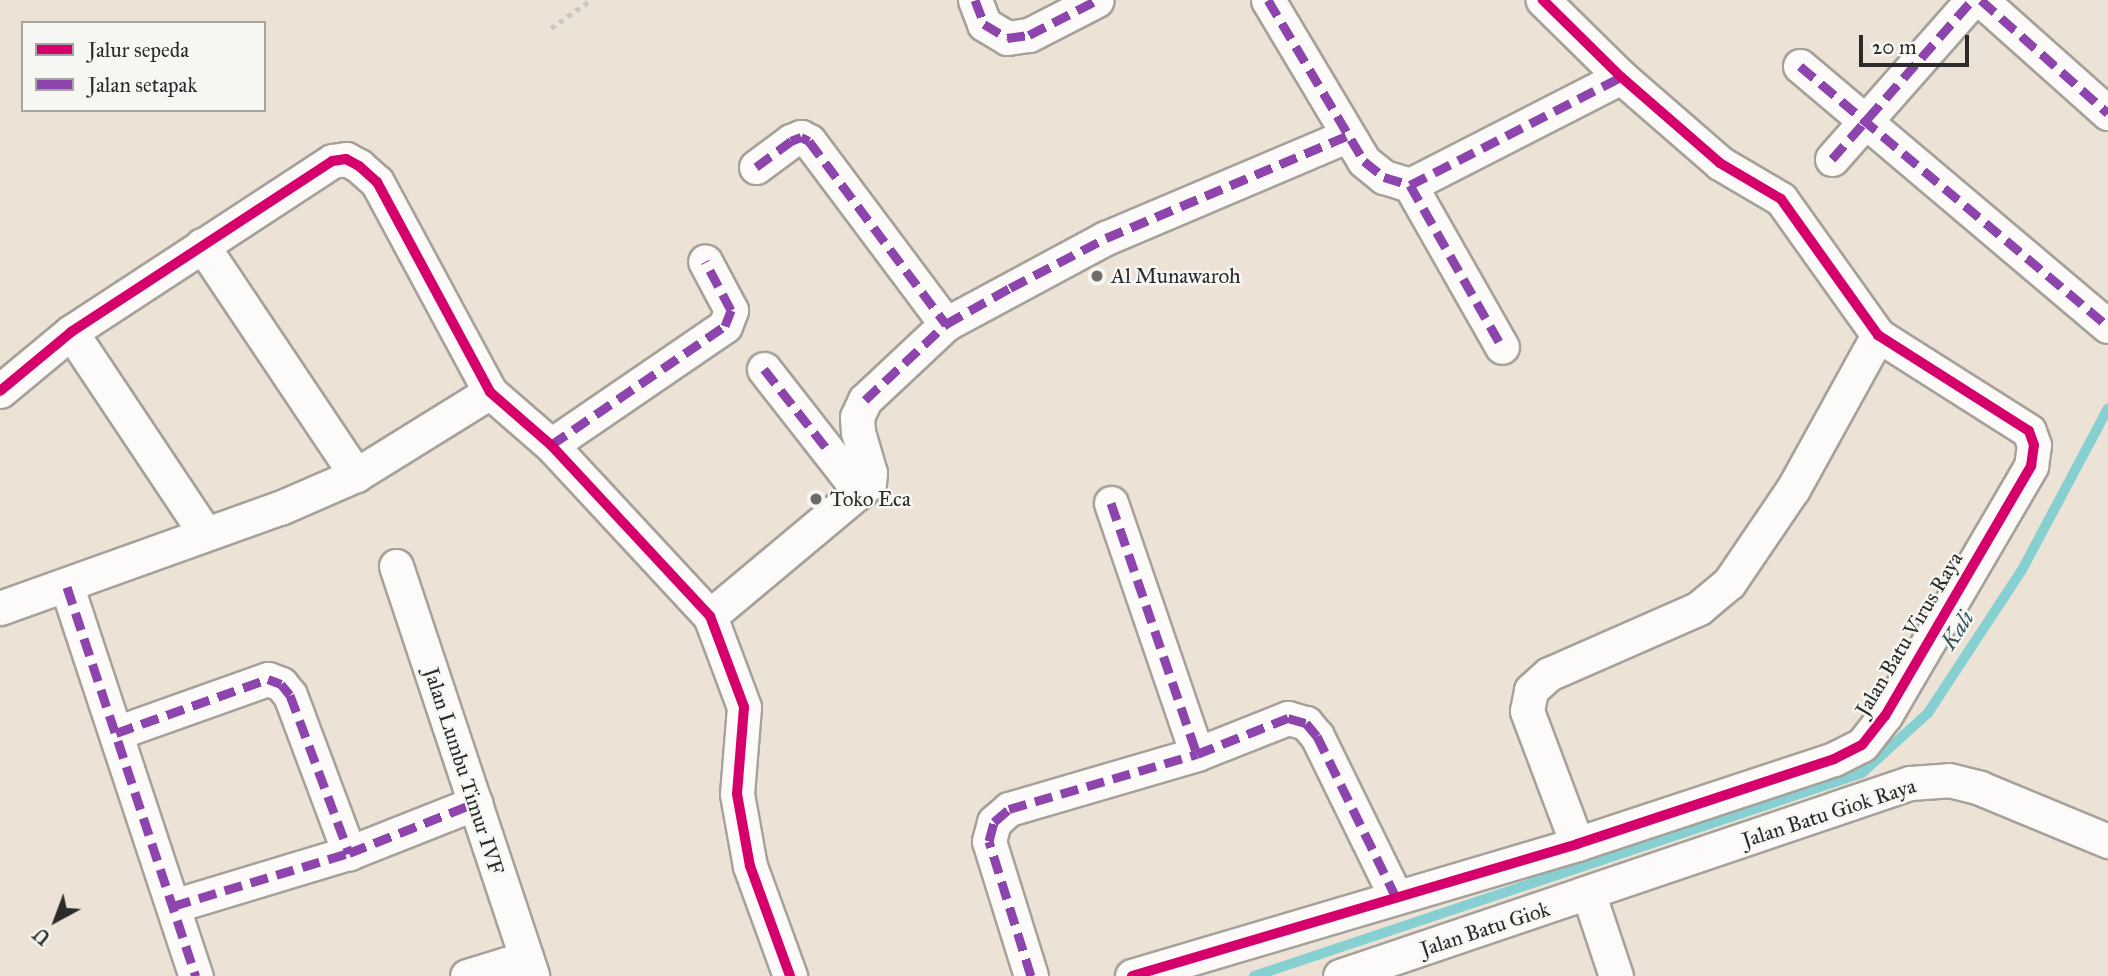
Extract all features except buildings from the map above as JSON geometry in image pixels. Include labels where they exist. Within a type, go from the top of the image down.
[{"type":"street","points":[[975,0],[985,24],[1007,38],[1029,35],[1097,0]]},
{"type":"street","points":[[1268,0],[1346,136],[1364,161],[1384,177],[1410,185],[1502,347]]},
{"type":"street","points":[[1543,0],[1621,77],[1720,163],[1781,199],[1878,335],[1793,489],[1729,583],[1699,608],[1549,674],[1531,690],[1527,711],[1577,845]]},
{"type":"street","points":[[1832,159],[1864,119],[1972,0]]},
{"type":"street","points":[[1981,0],[2108,113]]},
{"type":"street","points":[[1800,66],[2108,326]]},
{"type":"street","points":[[1410,185],[1621,77]]},
{"type":"street","points":[[710,616],[860,492],[870,473],[858,432],[857,417],[865,400],[946,324],[1106,238],[1346,136]]},
{"type":"street","points":[[755,167],[791,141],[801,137],[809,141],[946,324]]},
{"type":"street","points":[[0,391],[71,331],[332,161],[346,159],[359,166],[377,182],[490,392],[551,445],[710,616],[744,707],[737,794],[750,866],[790,976]]},
{"type":"street","points":[[202,245],[356,475]]},
{"type":"street","points":[[551,445],[724,326],[731,310],[705,261]]},
{"type":"street","points":[[71,331],[205,533]]},
{"type":"street","name":"Jalan Batu Virus Raya","points":[[1132,976],[1577,845],[1834,759],[1861,745],[1885,716],[2031,466],[2034,445],[2029,431],[2014,418],[1878,335]]},
{"type":"street","points":[[764,369],[860,492]]},
{"type":"street","points":[[0,608],[67,587],[356,475],[490,392]]},
{"type":"street","points":[[1111,503],[1197,754]]},
{"type":"street","name":"Jalan Lumbu Timur IVF","points":[[396,566],[529,967]]},
{"type":"street","points":[[67,587],[196,976]]},
{"type":"street","points":[[116,733],[268,679],[281,684],[289,695],[349,853]]},
{"type":"street","points":[[1031,976],[989,841],[994,822],[1009,809],[1197,754],[1288,718],[1306,723],[1317,736],[1396,897]]},
{"type":"street","name":"Jalan Batu Giok Raya","points":[[1589,895],[1910,783],[1949,780],[1980,788],[2108,841]]},
{"type":"street","points":[[173,906],[349,853],[475,803]]},
{"type":"street","points":[[1589,895],[1616,976]]},
{"type":"street","name":"Jalan Batu Giok","points":[[1340,976],[1589,895]]},
{"type":"street","points":[[467,976],[529,967]]},
{"type":"path","points":[[551,28],[591,0]]},
{"type":"waterway","name":"Kali","points":[[1254,976],[1862,773],[1928,713],[2022,570],[2108,408]]},
{"type":"marked path","points":[[975,0],[984,24],[1007,38],[1029,35],[1097,0]]},
{"type":"marked path","points":[[1268,0],[1364,161],[1384,177],[1410,185],[1621,77]]},
{"type":"marked path","points":[[1832,159],[1972,0]]},
{"type":"marked path","points":[[1981,0],[2108,113]]},
{"type":"marked path","points":[[1800,66],[2108,326]]},
{"type":"marked path","points":[[865,400],[946,324],[1010,288],[1106,238],[1346,136]]},
{"type":"marked path","points":[[756,167],[791,141],[801,137],[809,141],[946,324]]},
{"type":"marked path","points":[[1410,185],[1502,347]]},
{"type":"marked path","points":[[551,445],[725,326],[731,310],[705,261]]},
{"type":"marked path","points":[[764,369],[830,453]]},
{"type":"marked path","points":[[1111,503],[1197,754]]},
{"type":"marked path","points":[[67,587],[196,976]]},
{"type":"marked path","points":[[116,733],[268,679],[281,684],[290,695],[349,853]]},
{"type":"marked path","points":[[1031,976],[989,841],[994,822],[1009,809],[1197,754],[1288,718],[1306,723],[1317,736],[1396,897]]},
{"type":"marked path","points":[[173,906],[349,853],[475,803]]},
{"type":"cycle path","points":[[1132,976],[1577,844],[1834,759],[1862,745],[1885,716],[2031,466],[2034,445],[2029,431],[1878,335],[1781,199],[1720,163],[1621,77],[1543,0]]},
{"type":"cycle path","points":[[0,391],[71,332],[332,161],[346,159],[359,166],[377,182],[490,392],[551,445],[710,616],[744,707],[737,794],[750,866],[790,976]]},
{"type":"place","name":"Al Munawaroh","points":[[1097,276]]},
{"type":"place","name":"Toko Eca","points":[[816,499]]}]
